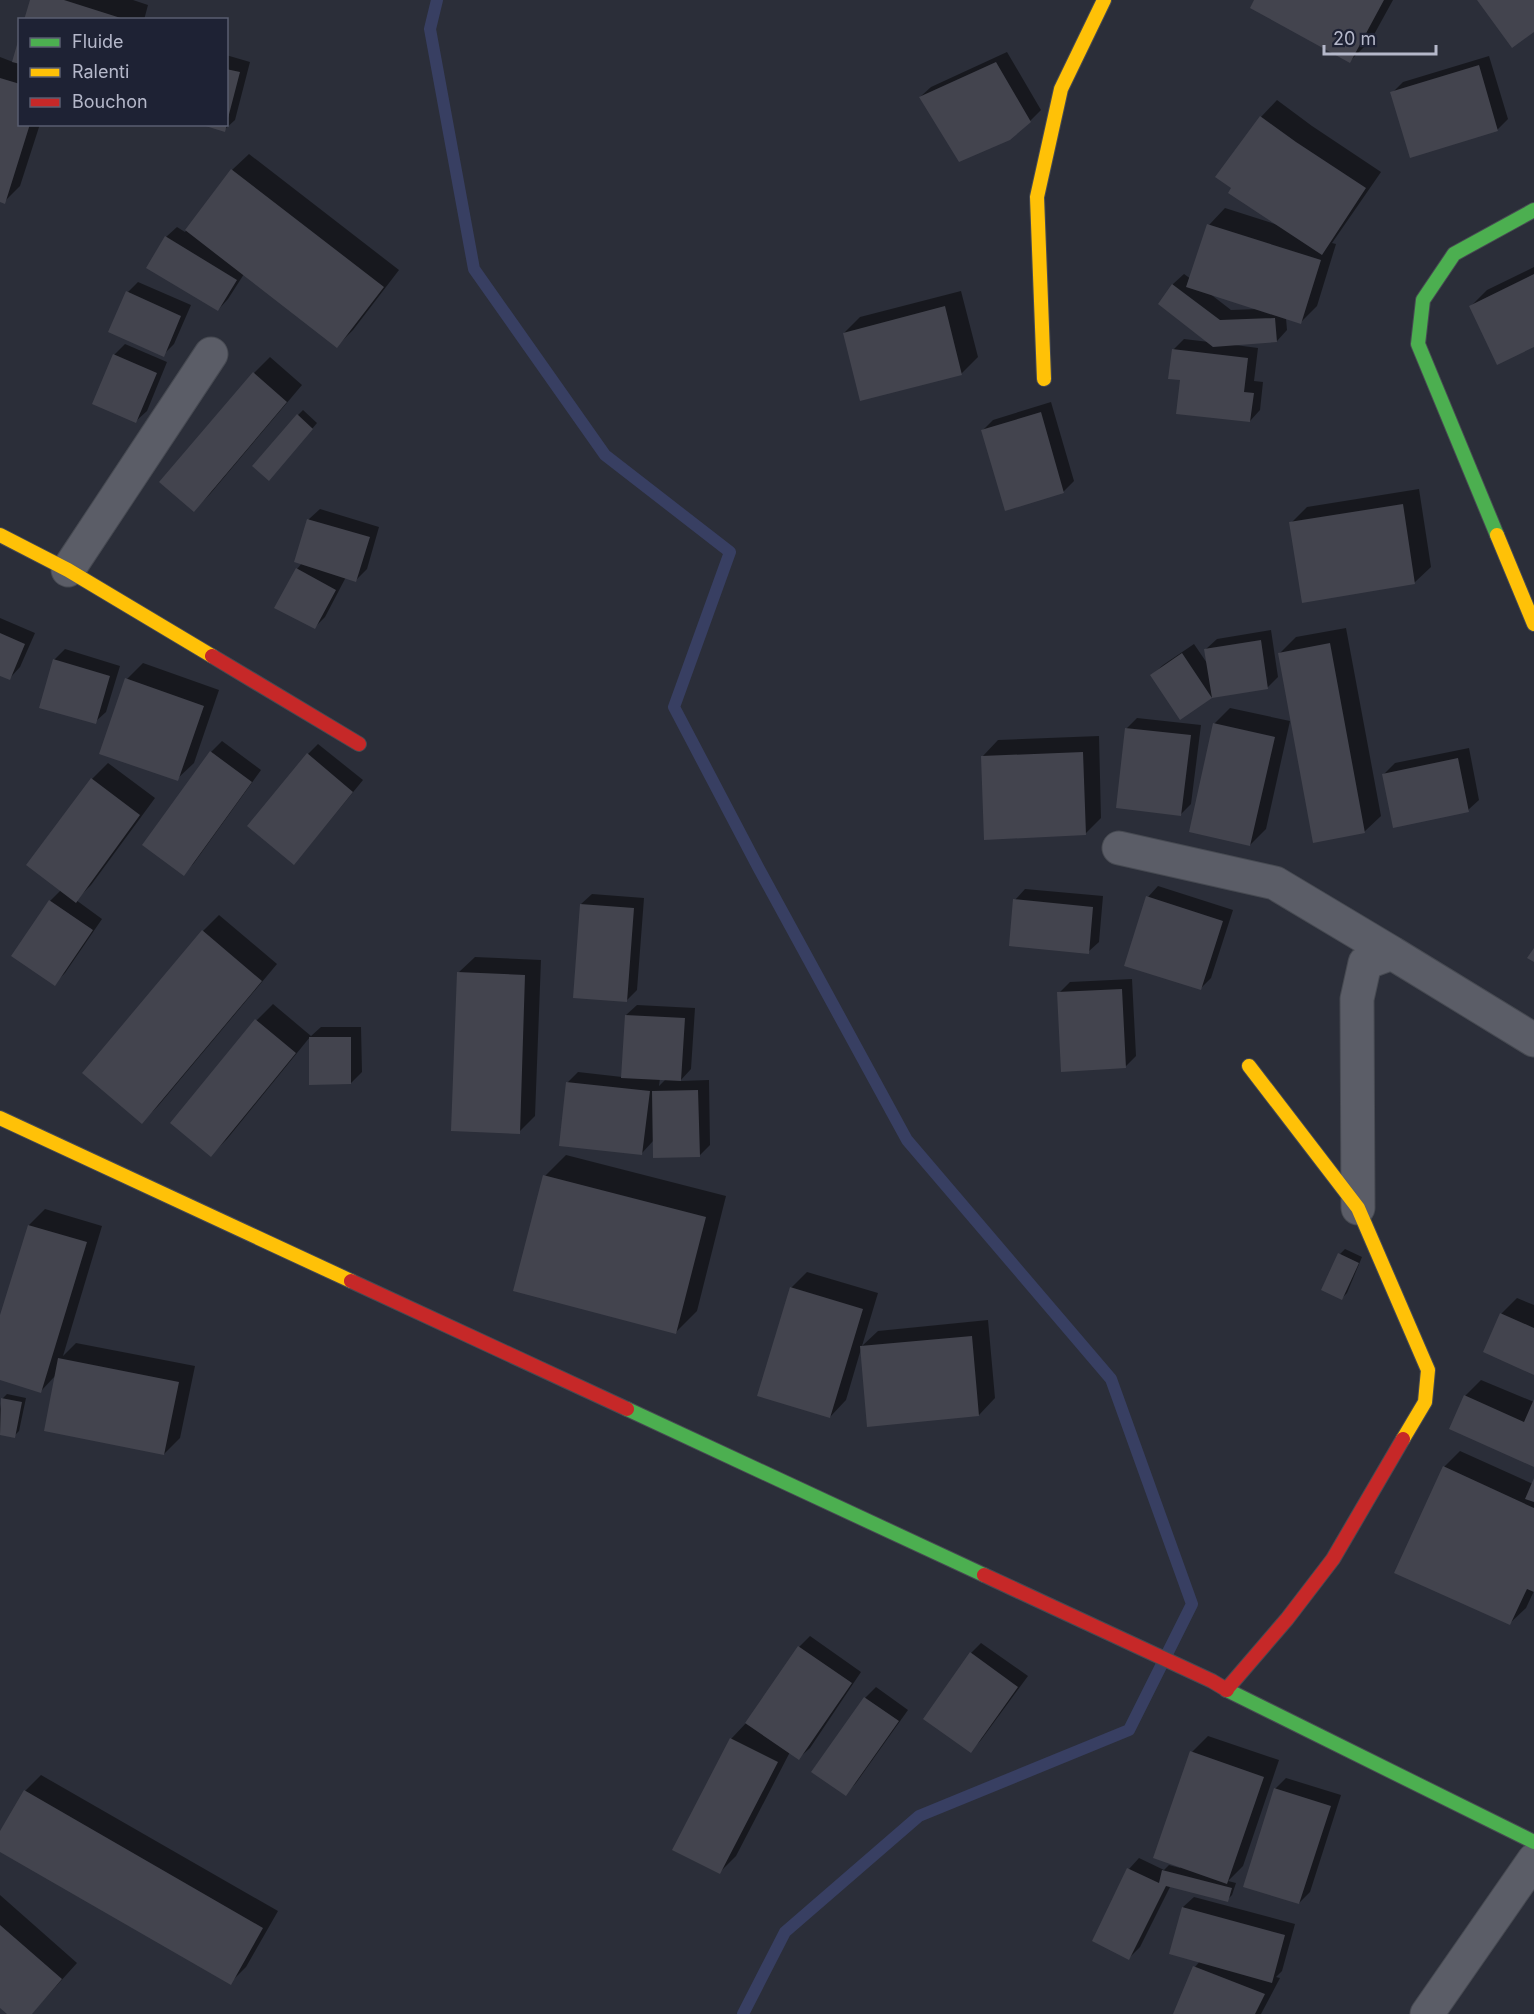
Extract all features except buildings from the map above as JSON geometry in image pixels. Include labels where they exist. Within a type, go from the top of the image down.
[{"type":"street","points":[[1044,379],[1037,197],[1061,89],[1104,0]]},
{"type":"street","points":[[1534,210],[1454,254],[1424,300],[1418,344],[1534,624]]},
{"type":"street","points":[[68,570],[212,354]]},
{"type":"street","points":[[0,535],[68,570],[359,744]]},
{"type":"street","points":[[1119,848],[1275,884],[1534,1040]]},
{"type":"street","points":[[1358,1208],[1357,999],[1365,963],[1392,953]]},
{"type":"street","points":[[1226,1690],[1287,1619],[1333,1559],[1425,1402],[1428,1370],[1358,1208],[1249,1066]]},
{"type":"street","points":[[0,1118],[1212,1681],[1534,1842]]},
{"type":"street","points":[[1428,2014],[1534,1860]]},
{"type":"waterway","points":[[437,0],[430,29],[474,269],[605,455],[730,552],[674,707],[758,867],[907,1140],[1111,1379],[1192,1604],[1129,1730],[919,1816],[785,1932],[743,2014]]},
{"type":"traffic: fast","points":[[1497,535],[1418,344],[1423,300],[1454,254],[1534,210]]},
{"type":"traffic: fast","points":[[627,1409],[984,1575]]},
{"type":"traffic: fast","points":[[1227,1690],[1534,1842]]},
{"type":"traffic: slow","points":[[1044,379],[1037,197],[1061,89],[1104,0]]},
{"type":"traffic: slow","points":[[0,535],[68,570],[212,656]]},
{"type":"traffic: slow","points":[[1497,535],[1534,624]]},
{"type":"traffic: slow","points":[[1249,1066],[1358,1208],[1428,1370],[1425,1402],[1403,1439]]},
{"type":"traffic: slow","points":[[0,1118],[351,1281]]},
{"type":"traffic: jam","points":[[212,656],[359,744]]},
{"type":"traffic: jam","points":[[351,1281],[627,1409]]},
{"type":"traffic: jam","points":[[1226,1690],[1287,1619],[1333,1559],[1403,1439]]},
{"type":"traffic: jam","points":[[984,1575],[1227,1690]]}]
